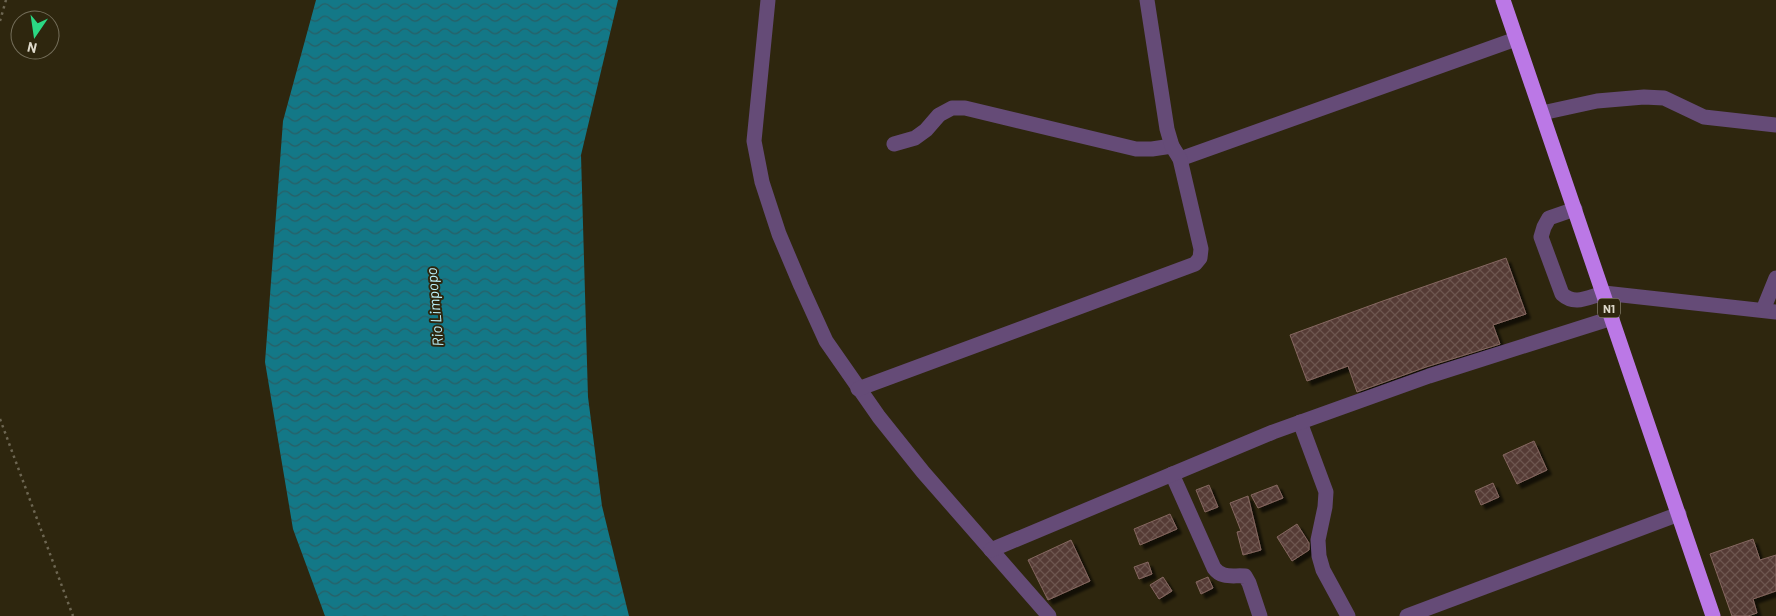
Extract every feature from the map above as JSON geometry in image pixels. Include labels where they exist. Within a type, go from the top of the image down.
[{"type":"highway","name":"N1","points":[[1503,0],[1713,616]]},
{"type":"street","points":[[768,0],[754,140],[762,182],[779,234],[826,341],[858,389],[923,472],[1049,616]]},
{"type":"street","points":[[858,389],[1195,264],[1200,258],[1201,249],[1176,153],[1167,129],[1147,0]]},
{"type":"street","points":[[894,144],[915,138],[926,130],[939,114],[952,108],[966,108],[1136,149],[1152,149],[1176,153],[1516,39]]},
{"type":"street","points":[[1542,113],[1597,102],[1644,97],[1664,98],[1704,117],[1776,125]]},
{"type":"street","points":[[1575,209],[1549,218],[1541,237],[1562,294],[1569,300],[1578,300],[1604,293],[1770,311],[1776,278]]},
{"type":"street","points":[[991,550],[1273,432],[1429,376],[1612,318]]},
{"type":"street","points":[[1300,422],[1326,492],[1326,507],[1318,540],[1319,556],[1324,570],[1348,616]]},
{"type":"street","points":[[1172,474],[1214,568],[1224,576],[1245,576],[1249,582],[1260,616]]},
{"type":"street","points":[[1407,616],[1679,514]]},
{"type":"path","points":[[0,22],[6,0]]},
{"type":"path","points":[[0,419],[73,616]]},
{"type":"water","name":"Rio Limpopo","points":[[316,0],[618,0],[581,155],[588,397],[602,506],[629,616],[325,616],[293,529],[265,362],[283,121]]},
{"type":"building","points":[[1506,258],[1526,314],[1493,325],[1500,344],[1426,367],[1357,392],[1348,366],[1307,381],[1290,335]]},
{"type":"building","points":[[1534,441],[1547,470],[1517,484],[1503,455]]},
{"type":"building","points":[[1493,483],[1499,497],[1481,505],[1475,491]]},
{"type":"building","points":[[1209,485],[1218,507],[1205,512],[1196,490]]},
{"type":"building","points":[[1277,485],[1283,498],[1258,508],[1251,495]]},
{"type":"building","points":[[1248,496],[1261,550],[1243,555],[1237,532],[1241,531],[1230,503]]},
{"type":"building","points":[[1170,514],[1177,529],[1140,545],[1134,529]]},
{"type":"building","points":[[1297,524],[1309,543],[1309,550],[1292,561],[1277,537]]},
{"type":"building","points":[[1753,539],[1760,560],[1776,555],[1776,591],[1753,599],[1757,613],[1748,616],[1732,616],[1710,554]]},
{"type":"building","points":[[1071,540],[1090,581],[1048,600],[1028,560]]},
{"type":"building","points":[[1148,562],[1152,574],[1139,579],[1134,567]]},
{"type":"building","points":[[1163,577],[1172,591],[1159,599],[1150,585]]},
{"type":"building","points":[[1208,577],[1213,588],[1201,594],[1196,582]]}]
